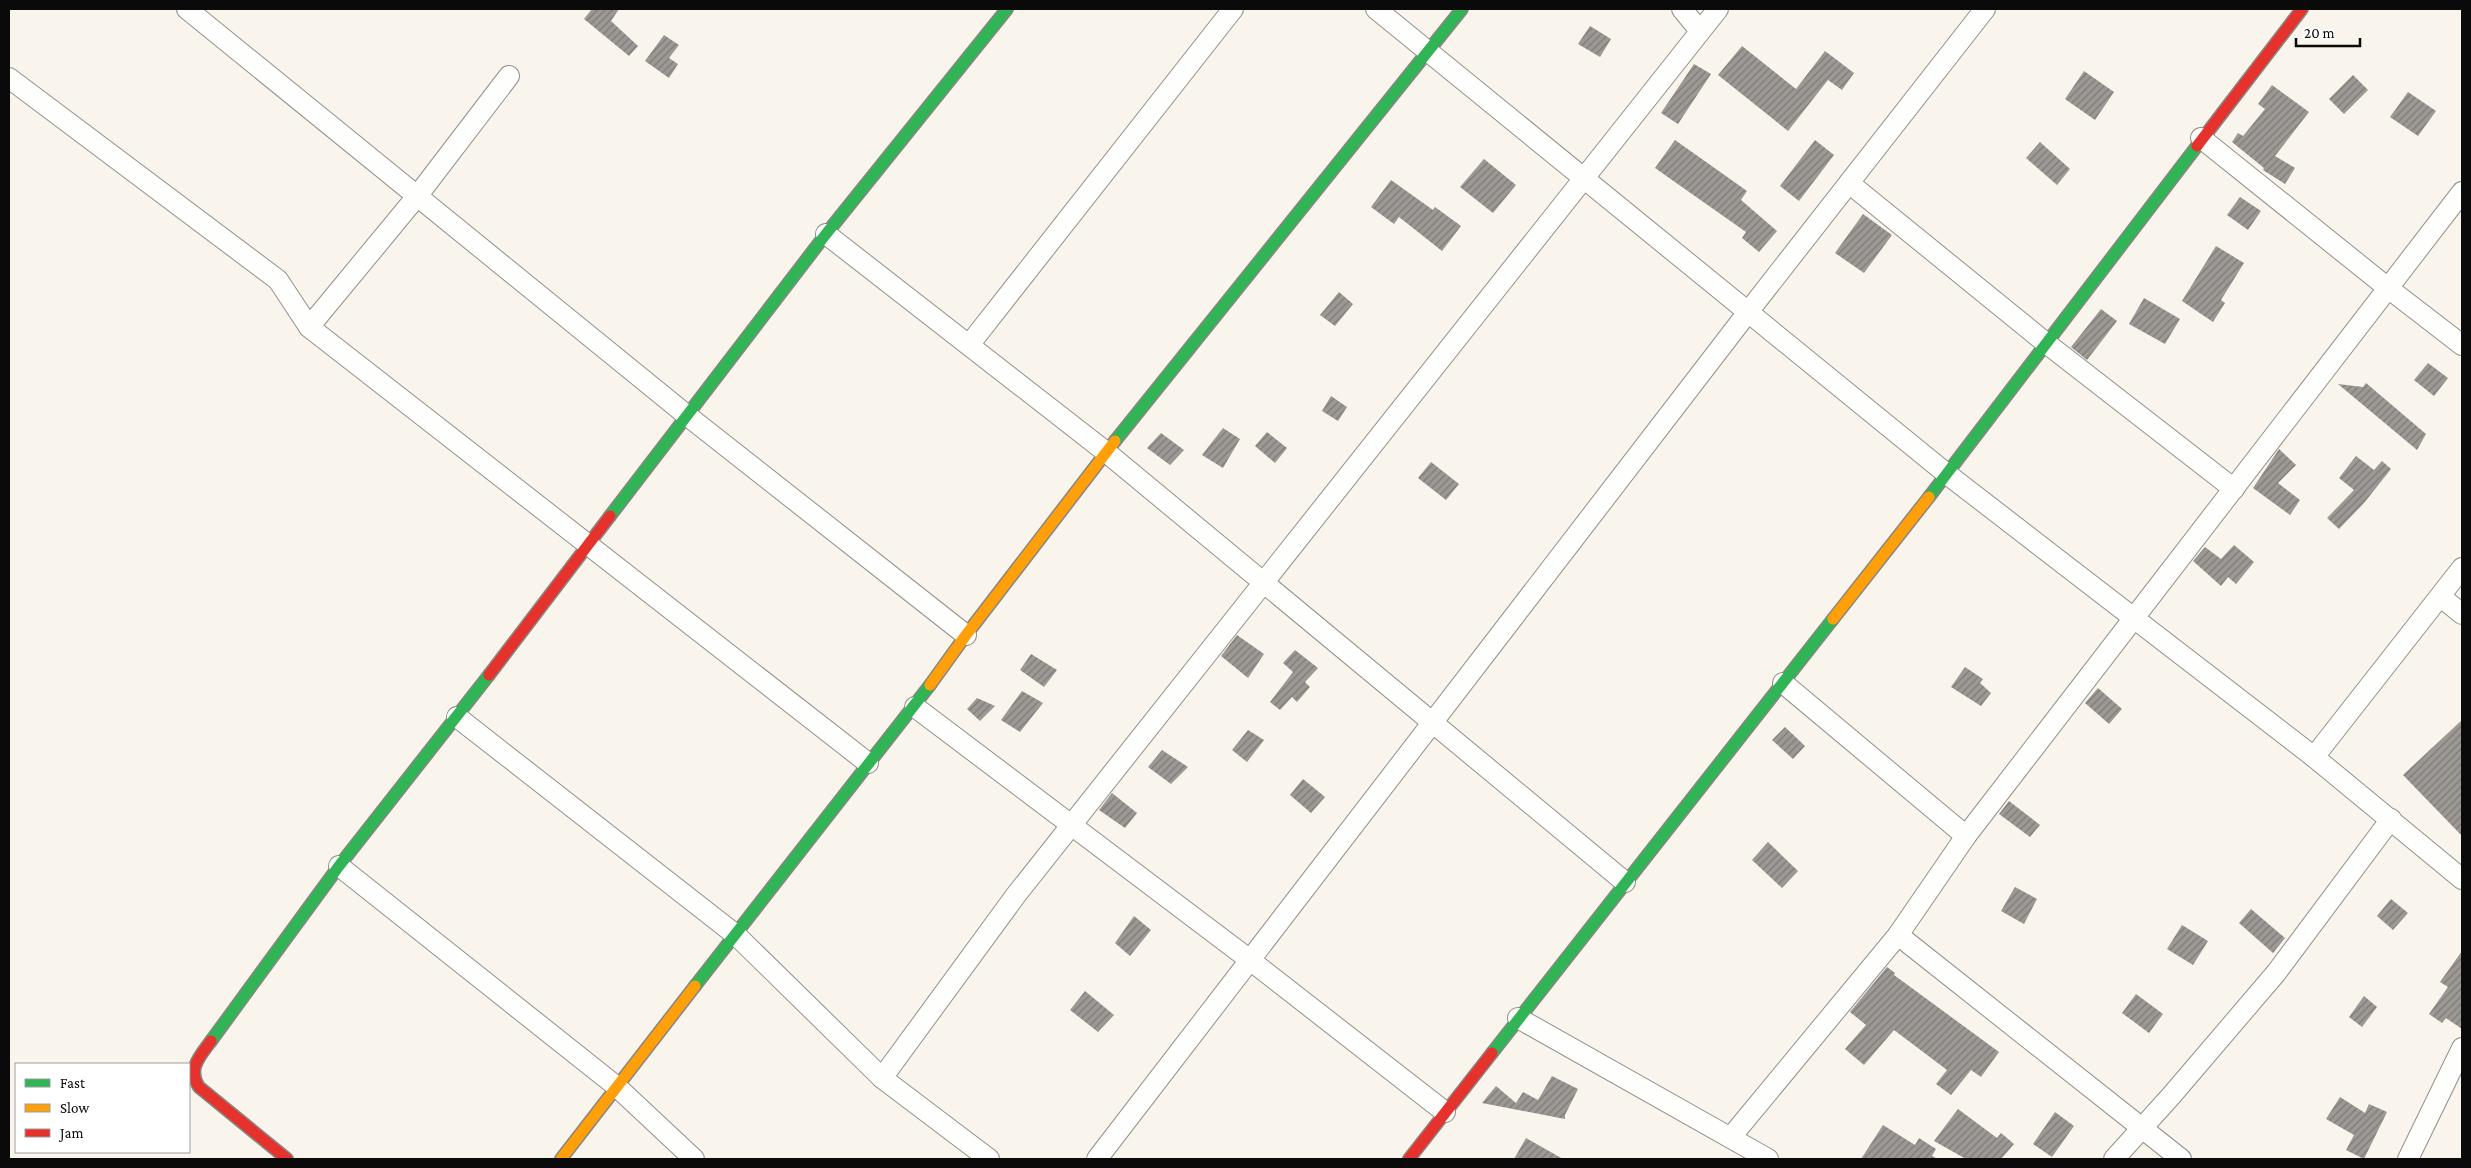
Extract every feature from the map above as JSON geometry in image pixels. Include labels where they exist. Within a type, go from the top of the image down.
[{"type":"street","points":[[187,9],[689,417],[966,634]]},
{"type":"street","points":[[287,1159],[201,1091],[192,1073],[196,1063],[339,866],[689,417],[826,234],[1006,9]]},
{"type":"street","points":[[969,345],[1232,9]]},
{"type":"street","points":[[1376,9],[1948,474],[2459,871]]},
{"type":"street","points":[[561,1159],[868,763],[915,707],[966,634],[1106,452],[1462,9]]},
{"type":"street","points":[[1682,9],[1700,31]]},
{"type":"street","points":[[882,1078],[1016,895],[1583,176],[1718,9]]},
{"type":"street","points":[[1097,1159],[1748,312],[1985,9]]},
{"type":"street","points":[[1408,1159],[1948,474],[2201,138],[2302,9]]},
{"type":"street","points":[[309,327],[418,195],[509,76]]},
{"type":"street","points":[[9,78],[278,280],[309,327],[868,763]]},
{"type":"street","points":[[2201,138],[2462,345]]},
{"type":"street","points":[[1849,183],[2046,343],[2234,489]]},
{"type":"street","points":[[1731,1137],[1898,935],[1966,836],[2462,192]]},
{"type":"street","points":[[826,234],[1106,452],[1625,882]]},
{"type":"street","points":[[2314,757],[2462,568]]},
{"type":"street","points":[[2441,597],[2462,614]]},
{"type":"street","points":[[1783,683],[1966,836]]},
{"type":"street","points":[[915,707],[1250,960],[1445,1112]]},
{"type":"street","points":[[457,717],[736,935],[882,1078],[981,1157]]},
{"type":"street","points":[[2114,1159],[2171,1096],[2276,973],[2391,818]]},
{"type":"street","points":[[339,866],[616,1086],[694,1159]]},
{"type":"street","points":[[1898,935],[2181,1159]]},
{"type":"street","points":[[1518,1018],[1768,1159]]},
{"type":"street","points":[[2408,1159],[2462,1048]]},
{"type":"building","points":[[592,9],[619,9],[611,21],[638,46],[629,56],[584,19]]},
{"type":"building","points":[[1590,26],[1611,39],[1600,57],[1578,44]]},
{"type":"building","points":[[664,35],[679,45],[669,58],[678,64],[669,78],[645,61]]},
{"type":"building","points":[[1742,46],[1796,89],[1825,51],[1854,73],[1842,90],[1828,80],[1788,131],[1718,75]]},
{"type":"building","points":[[1694,64],[1711,74],[1678,124],[1661,113]]},
{"type":"building","points":[[2084,71],[2114,92],[2095,120],[2065,99]]},
{"type":"building","points":[[2353,75],[2368,90],[2344,114],[2329,99]]},
{"type":"building","points":[[2272,85],[2309,112],[2275,156],[2295,168],[2285,184],[2263,170],[2264,168],[2232,142],[2238,133],[2243,136],[2265,109],[2258,104]]},
{"type":"building","points":[[2408,92],[2436,111],[2418,136],[2390,117]]},
{"type":"building","points":[[1675,140],[1747,191],[1741,200],[1777,231],[1759,252],[1742,238],[1746,232],[1655,168]]},
{"type":"building","points":[[1815,140],[1834,155],[1799,201],[1780,186]]},
{"type":"building","points":[[2040,142],[2070,169],[2057,185],[2026,158]]},
{"type":"building","points":[[1484,159],[1516,185],[1493,213],[1460,187]]},
{"type":"building","points":[[1391,180],[1433,210],[1435,207],[1461,226],[1442,251],[1399,217],[1394,224],[1371,207]]},
{"type":"building","points":[[2240,197],[2261,211],[2248,230],[2227,215]]},
{"type":"building","points":[[1863,214],[1892,235],[1864,273],[1835,253]]},
{"type":"building","points":[[2216,246],[2244,263],[2221,300],[2225,303],[2213,322],[2182,301]]},
{"type":"building","points":[[1339,292],[1353,304],[1335,326],[1320,315]]},
{"type":"building","points":[[2144,298],[2180,319],[2165,344],[2129,324]]},
{"type":"building","points":[[2101,309],[2117,321],[2087,360],[2071,347]]},
{"type":"building","points":[[2428,363],[2448,378],[2434,396],[2414,380]]},
{"type":"building","points":[[2366,383],[2426,434],[2417,450],[2338,384],[2363,387]]},
{"type":"building","points":[[1331,396],[1347,407],[1338,421],[1322,411]]},
{"type":"building","points":[[1223,428],[1240,439],[1223,468],[1202,455]]},
{"type":"building","points":[[1267,432],[1287,448],[1275,463],[1255,446]]},
{"type":"building","points":[[1161,433],[1184,450],[1170,465],[1147,448]]},
{"type":"building","points":[[2279,449],[2296,465],[2278,483],[2300,500],[2290,515],[2253,488]]},
{"type":"building","points":[[2356,456],[2374,470],[2382,461],[2391,469],[2364,503],[2339,529],[2327,518],[2354,490],[2339,478]]},
{"type":"building","points":[[1431,462],[1459,484],[1446,500],[1418,478]]},
{"type":"building","points":[[2234,545],[2254,562],[2236,584],[2228,577],[2221,586],[2193,561],[2205,547],[2221,559]]},
{"type":"building","points":[[1237,635],[1264,654],[1248,678],[1221,656]]},
{"type":"building","points":[[1295,650],[1318,668],[1305,682],[1310,687],[1297,702],[1292,697],[1280,710],[1270,702],[1293,672],[1283,663]]},
{"type":"building","points":[[1031,654],[1057,670],[1044,687],[1020,670]]},
{"type":"building","points":[[1965,667],[1983,679],[1980,683],[1991,693],[1981,706],[1951,687]]},
{"type":"building","points":[[2098,688],[2122,709],[2109,724],[2085,703]]},
{"type":"building","points":[[1022,691],[1043,703],[1020,732],[1001,720]]},
{"type":"building","points":[[977,698],[995,706],[980,721],[967,709]]},
{"type":"building","points":[[2462,720],[2462,836],[2403,775]]},
{"type":"building","points":[[1785,727],[1805,746],[1793,759],[1772,740]]},
{"type":"building","points":[[1248,730],[1264,740],[1247,762],[1232,750]]},
{"type":"building","points":[[1162,750],[1188,767],[1171,784],[1148,767]]},
{"type":"building","points":[[1303,779],[1325,797],[1311,813],[1290,795]]},
{"type":"building","points":[[1112,793],[1137,813],[1125,828],[1099,810]]},
{"type":"building","points":[[2009,801],[2040,825],[2030,837],[1999,814]]},
{"type":"building","points":[[1768,842],[1798,871],[1782,888],[1752,860]]},
{"type":"building","points":[[2015,887],[2037,899],[2024,924],[2001,911]]},
{"type":"building","points":[[2391,899],[2408,913],[2393,930],[2377,916]]},
{"type":"building","points":[[2251,909],[2285,938],[2273,953],[2239,923]]},
{"type":"building","points":[[1134,916],[1151,930],[1130,956],[1115,943]]},
{"type":"building","points":[[2182,925],[2208,941],[2193,965],[2167,949]]},
{"type":"building","points":[[2462,951],[2462,1029],[2446,1018],[2442,1023],[2429,1014],[2448,987],[2440,982]]},
{"type":"building","points":[[1887,967],[1895,973],[1894,975],[1999,1052],[1981,1077],[1971,1070],[1951,1095],[1936,1084],[1947,1070],[1894,1030],[1864,1065],[1845,1049],[1866,1025],[1850,1012]]},
{"type":"building","points":[[1085,991],[1114,1015],[1098,1032],[1070,1010]]},
{"type":"building","points":[[2136,994],[2163,1014],[2149,1033],[2122,1013]]},
{"type":"building","points":[[2364,996],[2377,1007],[2362,1027],[2349,1017]]},
{"type":"building","points":[[1552,1076],[1578,1089],[1565,1115],[1565,1119],[1482,1103],[1496,1086],[1516,1103],[1523,1092],[1538,1100]]},
{"type":"building","points":[[2340,1097],[2365,1113],[2369,1104],[2387,1112],[2364,1159],[2346,1150],[2354,1135],[2326,1119]]},
{"type":"building","points":[[1958,1109],[1997,1138],[2001,1133],[2014,1144],[2001,1159],[1966,1159],[1934,1141]]},
{"type":"building","points":[[2055,1112],[2074,1126],[2052,1157],[2033,1144]]},
{"type":"building","points":[[1883,1125],[1915,1145],[1919,1138],[1936,1149],[1932,1156],[1938,1159],[1861,1159]]},
{"type":"building","points":[[1526,1138],[1563,1159],[1514,1159]]},
{"type":"traffic: fast","points":[[610,516],[826,234],[1007,9]]},
{"type":"traffic: fast","points":[[1115,441],[1462,9]]},
{"type":"traffic: fast","points":[[1929,497],[2197,146]]},
{"type":"traffic: fast","points":[[1492,1053],[1833,619]]},
{"type":"traffic: fast","points":[[211,1041],[339,866],[489,675]]},
{"type":"traffic: fast","points":[[695,986],[930,685]]},
{"type":"traffic: slow","points":[[930,685],[966,635],[1115,441]]},
{"type":"traffic: slow","points":[[1833,619],[1929,497]]},
{"type":"traffic: slow","points":[[561,1159],[695,986]]},
{"type":"traffic: jam","points":[[2197,146],[2302,9]]},
{"type":"traffic: jam","points":[[489,675],[610,516]]},
{"type":"traffic: jam","points":[[211,1041],[196,1063],[194,1074],[199,1087],[287,1159]]},
{"type":"traffic: jam","points":[[1409,1159],[1492,1053]]}]
